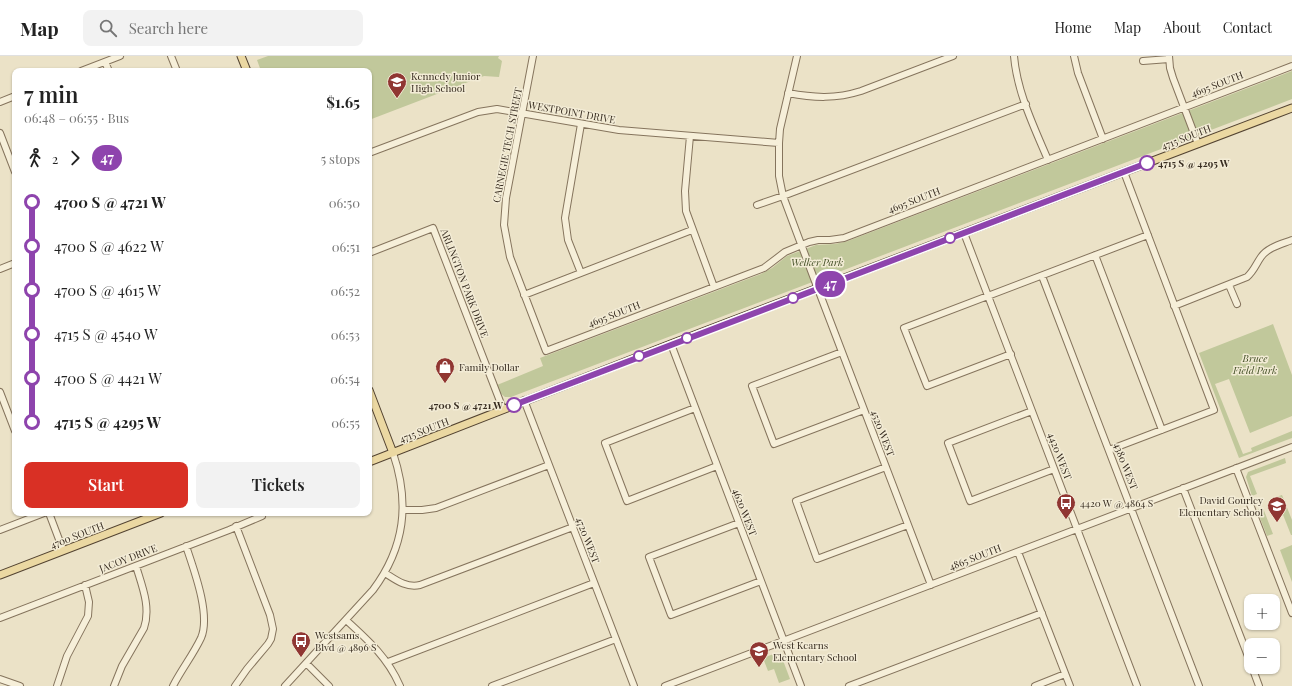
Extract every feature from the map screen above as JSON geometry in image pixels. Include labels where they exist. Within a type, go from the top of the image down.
[{"type":"main road","points":[[241,56],[246,68]]},
{"type":"main road","name":"4715 SOUTH","points":[[393,453],[524,400],[1292,108]]},
{"type":"main road","points":[[372,398],[393,453],[372,461]]},
{"type":"main road","name":"4700 SOUTH","points":[[0,575],[153,516]]},
{"type":"street","points":[[89,68],[120,56]]},
{"type":"street","points":[[171,56],[176,68]]},
{"type":"street","name":"CARNEGIE TECH STREET","points":[[533,56],[506,198],[504,225],[510,257],[546,351]]},
{"type":"street","name":"4520 WEST","points":[[796,56],[778,143],[779,176],[783,196],[931,585]]},
{"type":"street","points":[[788,93],[823,98],[846,95],[861,91],[953,56]]},
{"type":"street","points":[[1014,56],[1019,84],[1048,160]]},
{"type":"street","points":[[1074,56],[1078,73],[1103,139]]},
{"type":"street","points":[[1142,61],[1169,58],[1171,73],[1198,144]]},
{"type":"street","points":[[105,62],[108,68]]},
{"type":"street","name":"4695 SOUTH","points":[[546,351],[764,268],[785,252],[818,240],[844,238],[1292,66]]},
{"type":"street","points":[[0,102],[12,97]]},
{"type":"street","points":[[757,205],[1026,104]]},
{"type":"street","name":"WESTPOINT DRIVE","points":[[372,152],[478,112],[497,109],[619,130],[778,143]]},
{"type":"street","points":[[581,273],[568,240],[565,218],[582,124]]},
{"type":"street","points":[[0,133],[12,164]]},
{"type":"street","points":[[690,136],[685,201],[686,211],[714,287]]},
{"type":"street","points":[[1109,450],[1214,410],[1124,172]]},
{"type":"street","name":"ARLINGTON PARK DRIVE","points":[[372,251],[433,228],[503,409]]},
{"type":"street","points":[[524,295],[692,230]]},
{"type":"street","name":"4420 WEST","points":[[964,233],[1137,686]]},
{"type":"street","points":[[1011,354],[926,386],[904,328],[1148,235]]},
{"type":"street","points":[[1174,306],[1242,280],[1251,274],[1260,258],[1266,252],[1292,240]]},
{"type":"street","points":[[1095,256],[1162,430]]},
{"type":"street","points":[[0,268],[12,264]]},
{"type":"street","name":"4380 WEST","points":[[1042,276],[1199,686]]},
{"type":"street","points":[[1229,285],[1237,304]]},
{"type":"street","name":"4620 WEST","points":[[671,344],[801,686]]},
{"type":"street","points":[[842,352],[752,386],[774,444],[864,410]]},
{"type":"street","points":[[0,392],[2,404],[12,425]]},
{"type":"street","name":"4720 WEST","points":[[524,400],[634,686]]},
{"type":"street","points":[[695,408],[605,443],[627,501],[717,466]]},
{"type":"street","points":[[1032,411],[948,443],[970,501],[1054,469]]},
{"type":"street","name":"4865 SOUTH","points":[[665,686],[1292,447]]},
{"type":"street","points":[[285,686],[373,590],[385,573],[397,546],[403,510],[401,484],[393,453]]},
{"type":"street","points":[[403,510],[436,508],[549,465]]},
{"type":"street","points":[[886,467],[796,501],[817,559],[908,525]]},
{"type":"street","points":[[1236,468],[1292,613]]},
{"type":"street","points":[[1184,488],[1244,646]]},
{"type":"street","points":[[0,530],[36,516]]},
{"type":"street","points":[[50,516],[63,550]]},
{"type":"street","name":"JACOY DRIVE","points":[[0,618],[262,516]]},
{"type":"street","points":[[739,523],[649,557],[671,615],[761,581]]},
{"type":"street","points":[[235,686],[268,644],[273,629],[270,615],[236,526]]},
{"type":"street","points":[[385,573],[406,585],[420,585],[573,527]]},
{"type":"street","points":[[173,686],[201,639],[205,622],[202,600],[186,546]]},
{"type":"street","points":[[1018,552],[1070,686]]},
{"type":"street","points":[[114,686],[122,666],[144,628],[146,621],[147,606],[136,566]]},
{"type":"street","points":[[388,662],[594,583]]},
{"type":"street","points":[[56,686],[67,656],[88,616],[89,602],[85,585]]},
{"type":"street","points":[[849,686],[1042,612]]},
{"type":"street","points":[[346,620],[378,650],[388,662],[400,686]]},
{"type":"street","points":[[492,686],[616,639]]},
{"type":"street","points":[[306,663],[328,686]]},
{"type":"street","points":[[1035,686],[1065,674]]},
{"type":"street","points":[[1255,674],[1259,686]]},
{"type":"street","points":[[0,679],[20,686]]},
{"type":"green space","name":"Kennedy Junior High School","points":[[268,56],[499,56],[498,58],[502,61],[499,77],[484,76],[372,119],[372,68],[260,68],[257,60]]},
{"type":"green space","name":"Welker Park","points":[[1292,71],[1292,99],[511,397],[505,397],[500,393],[497,385],[543,366],[540,358],[761,274],[772,268],[787,256],[816,245],[835,244],[848,241]]},
{"type":"green space","name":"Bruce Field Park","points":[[1273,324],[1292,375],[1292,416],[1250,433],[1229,379],[1215,384],[1243,454],[1252,451],[1251,448],[1292,431],[1292,438],[1239,458],[1199,353]]},
{"type":"green space","points":[[1285,458],[1286,463],[1250,476],[1257,494],[1252,496],[1246,477],[1248,472]]},
{"type":"green space","points":[[1282,495],[1292,520],[1292,535],[1276,497]]},
{"type":"green space","points":[[1263,508],[1273,534],[1267,536],[1257,510]]},
{"type":"green space","points":[[1292,545],[1292,582],[1280,550]]},
{"type":"green space","points":[[776,653],[781,655],[790,679],[779,683],[774,669],[768,671],[763,658]]},
{"type":"bus line","name":"47","points":[[514,405],[1147,163]]},
{"type":"place","name":"Kennedy Junior High School","points":[[397,99]]},
{"type":"place","name":"4715 S @ 4295 W","points":[[1147,163]]},
{"type":"place","name":"Family Dollar","points":[[445,384]]},
{"type":"place","name":"4700 S @ 4721 W","points":[[514,405]]},
{"type":"place","name":"4420 W @ 4864 S","points":[[1066,520]]},
{"type":"place","name":"David Gourley Elementary School","points":[[1277,523]]},
{"type":"place","name":"Westsams Blvd @ 4896 S","points":[[301,658]]},
{"type":"place","name":"West Kearns Elementary School","points":[[759,668]]}]
